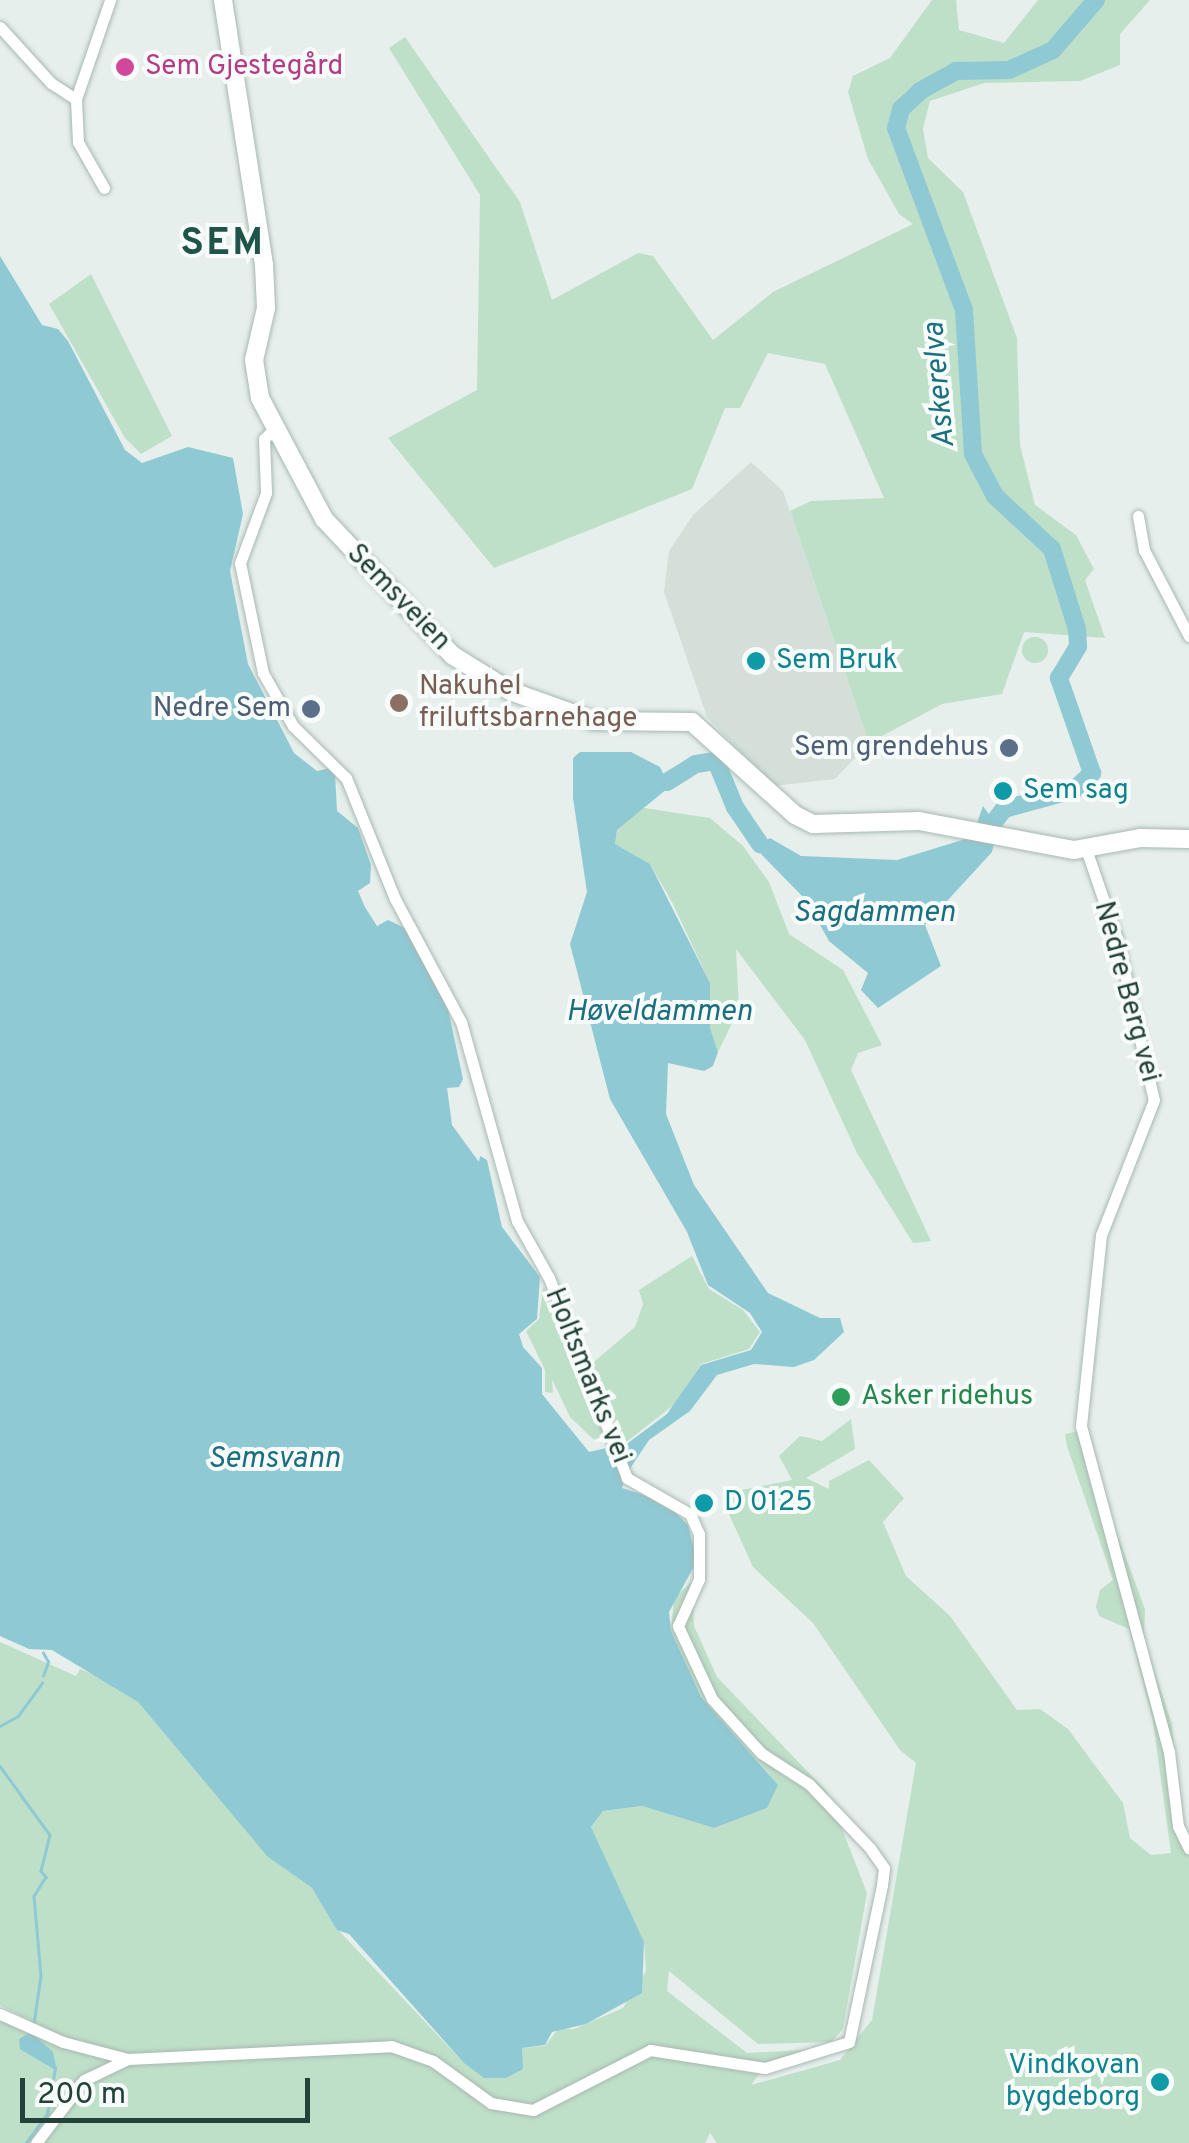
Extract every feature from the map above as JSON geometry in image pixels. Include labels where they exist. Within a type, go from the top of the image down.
[{"type":"main road","name":"Semsveien","points":[[223,0],[264,266],[266,308],[254,373],[276,428],[332,528],[398,591],[436,640],[487,680],[594,721],[692,722],[803,820],[918,821],[1000,839],[1086,849]]},
{"type":"main road","points":[[1086,849],[1140,838],[1189,839]]},
{"type":"street","points":[[104,188],[78,142],[76,98],[110,0]]},
{"type":"street","points":[[0,27],[51,82],[76,98]]},
{"type":"street","name":"Holtsmarks vei","points":[[0,2014],[33,2030],[128,2059],[392,2046],[433,2060],[491,2103],[518,2112],[548,2104],[650,2050],[766,2068],[849,2042],[884,1868],[809,1784],[761,1753],[712,1699],[678,1626],[699,1579],[700,1534],[690,1514],[628,1478],[548,1278],[513,1210],[461,1022],[395,900],[346,778],[324,748],[292,726],[265,663],[240,563],[266,493],[264,439],[276,428]]},
{"type":"street","points":[[1138,516],[1144,550],[1189,636]]},
{"type":"street","name":"Nedre Berg vei","points":[[1086,849],[1117,939],[1154,1100],[1100,1234],[1081,1426],[1169,1752],[1178,1826],[1189,1849]]},
{"type":"street","points":[[36,2143],[84,2080],[128,2059]]},
{"type":"shaded area","points":[[751,462],[783,491],[869,743],[835,779],[773,786],[707,717],[664,592],[669,551],[693,515]]},
{"type":"green space","points":[[932,0],[956,0],[959,30],[1004,43],[1038,0],[1150,0],[1120,34],[1120,65],[1080,81],[984,83],[930,101],[923,129],[928,158],[963,192],[1017,338],[1020,445],[1035,505],[1076,535],[1094,569],[1085,580],[1105,638],[1024,632],[1002,694],[942,704],[869,743],[790,511],[811,501],[884,498],[825,364],[768,353],[740,408],[725,408],[692,489],[494,568],[388,438],[477,390],[480,195],[389,48],[405,37],[520,202],[552,300],[638,253],[653,256],[713,340],[773,292],[913,224],[899,214],[868,159],[848,92],[853,76],[890,58]]},
{"type":"green space","points":[[91,274],[172,436],[141,454],[125,438],[49,304]]},
{"type":"green space","points":[[1035,637],[1044,641],[1048,650],[1044,659],[1035,663],[1026,659],[1022,650],[1026,641]]},
{"type":"green space","points":[[638,807],[710,818],[743,846],[769,882],[789,934],[843,970],[882,1045],[858,1053],[851,1070],[931,1241],[913,1243],[857,1153],[805,1040],[736,949],[739,1009],[718,1052],[710,1029],[710,983],[672,902],[650,864],[615,844],[617,830]]},
{"type":"green space","points":[[692,1256],[709,1289],[743,1310],[760,1332],[749,1349],[701,1364],[675,1404],[620,1447],[589,1366],[635,1327],[643,1304],[639,1290]]},
{"type":"green space","points":[[543,1287],[550,1293],[606,1441],[593,1439],[570,1417],[552,1379],[553,1393],[545,1392],[545,1370],[526,1331],[539,1319]]},
{"type":"green space","points":[[851,1419],[855,1449],[806,1478],[829,1489],[829,1481],[869,1460],[904,1498],[883,1522],[906,1576],[950,1616],[1017,1710],[1040,1709],[1068,1729],[1123,1803],[1130,1838],[1151,1855],[1171,1853],[1153,1721],[1129,1629],[1099,1616],[1096,1607],[1100,1590],[1113,1580],[1067,1446],[1065,1434],[1079,1431],[1145,1609],[1144,1640],[1172,1724],[1180,1826],[1189,1845],[1189,2143],[717,2143],[710,2133],[705,2143],[0,2143],[0,2021],[29,2020],[0,2005],[0,1642],[76,1676],[80,1669],[112,1682],[138,1702],[267,1855],[312,1888],[341,1933],[464,2063],[521,2061],[522,2048],[545,2046],[558,2029],[574,2029],[623,2008],[646,1971],[644,1942],[596,1848],[591,1827],[603,1811],[642,1806],[714,1828],[767,1808],[769,1774],[701,1697],[671,1631],[674,1599],[692,1581],[694,1626],[717,1677],[828,1793],[867,1893],[843,2029],[831,2042],[758,2044],[669,1971],[667,1991],[747,2053],[821,2049],[760,2073],[751,2085],[840,2060],[872,2020],[916,1763],[900,1750],[813,1623],[753,1567],[728,1512],[732,1492],[792,1480],[779,1456],[800,1436],[822,1441]]},
{"type":"water","name":"Semsvann","points":[[0,256],[42,325],[58,329],[68,341],[125,450],[142,463],[188,447],[233,458],[243,514],[230,571],[248,664],[294,753],[317,771],[330,768],[335,774],[337,811],[358,828],[371,865],[370,883],[358,891],[365,907],[377,926],[388,920],[405,928],[448,1009],[463,1079],[459,1087],[447,1088],[452,1125],[479,1162],[480,1156],[487,1160],[502,1227],[540,1277],[537,1319],[519,1334],[523,1347],[542,1368],[542,1394],[589,1452],[611,1447],[625,1479],[622,1488],[665,1502],[688,1525],[697,1561],[669,1612],[671,1631],[701,1697],[778,1785],[767,1808],[714,1828],[642,1806],[603,1811],[591,1827],[644,1942],[642,1993],[586,2024],[552,2032],[545,2045],[522,2048],[523,2069],[506,2078],[484,2078],[464,2063],[349,1934],[337,1930],[312,1888],[267,1856],[138,1702],[52,1650],[29,1649],[0,1636]]},
{"type":"water","name":"Høveldammen","points":[[580,752],[631,752],[660,767],[666,779],[668,788],[617,830],[615,844],[650,864],[710,983],[710,1028],[718,1052],[713,1066],[704,1071],[668,1063],[666,1114],[694,1185],[768,1293],[820,1318],[840,1318],[844,1332],[814,1360],[794,1367],[754,1364],[717,1375],[690,1411],[649,1440],[629,1470],[620,1449],[667,1414],[701,1365],[751,1350],[762,1332],[750,1313],[708,1285],[687,1232],[610,1099],[570,944],[587,892],[573,798],[573,758]]},
{"type":"water","name":"Sagdammen","points":[[983,806],[998,827],[992,852],[925,925],[941,966],[878,1008],[861,990],[868,973],[829,941],[806,900],[761,854],[760,844],[770,838],[801,856],[897,860],[972,837]]},
{"type":"water","points":[[31,2032],[53,2052],[57,2071],[20,2049],[19,2039]]},
{"type":"waterway","name":"Askerelva","points":[[982,838],[1004,809],[1074,790],[1092,773],[1059,678],[1078,646],[1077,629],[1052,549],[995,496],[973,454],[964,310],[896,128],[901,109],[920,91],[956,71],[1009,70],[1053,50],[1096,0]]},
{"type":"waterway","name":"Askerelva","points":[[667,782],[696,764],[716,761],[735,807],[760,844]]},
{"type":"waterway","points":[[43,1653],[48,1662],[43,1676]]},
{"type":"waterway","points":[[0,1726],[18,1716],[42,1683]]},
{"type":"waterway","points":[[0,1766],[50,1835],[41,1871],[46,1877],[34,1896],[41,1976],[34,2024]]},
{"type":"waterway","points":[[26,2143],[47,2114],[55,2068]]},
{"type":"place","name":"Sem Gjestegård","points":[[125,67]]},
{"type":"place","name":"Sem Bruk","points":[[756,661]]},
{"type":"place","name":"Nakuhel friluftsbarnehage","points":[[399,703]]},
{"type":"place","name":"Nedre Sem","points":[[311,709]]},
{"type":"place","name":"Sem grendehus","points":[[1009,748]]},
{"type":"place","name":"Sem sag","points":[[1003,791]]},
{"type":"place","name":"Asker ridehus","points":[[841,1397]]},
{"type":"place","name":"D 0125","points":[[704,1503]]},
{"type":"place","name":"Vindkovan bygdeborg","points":[[1160,2082]]},
{"type":"district","name":"SEM","points":[[223,245]]}]
